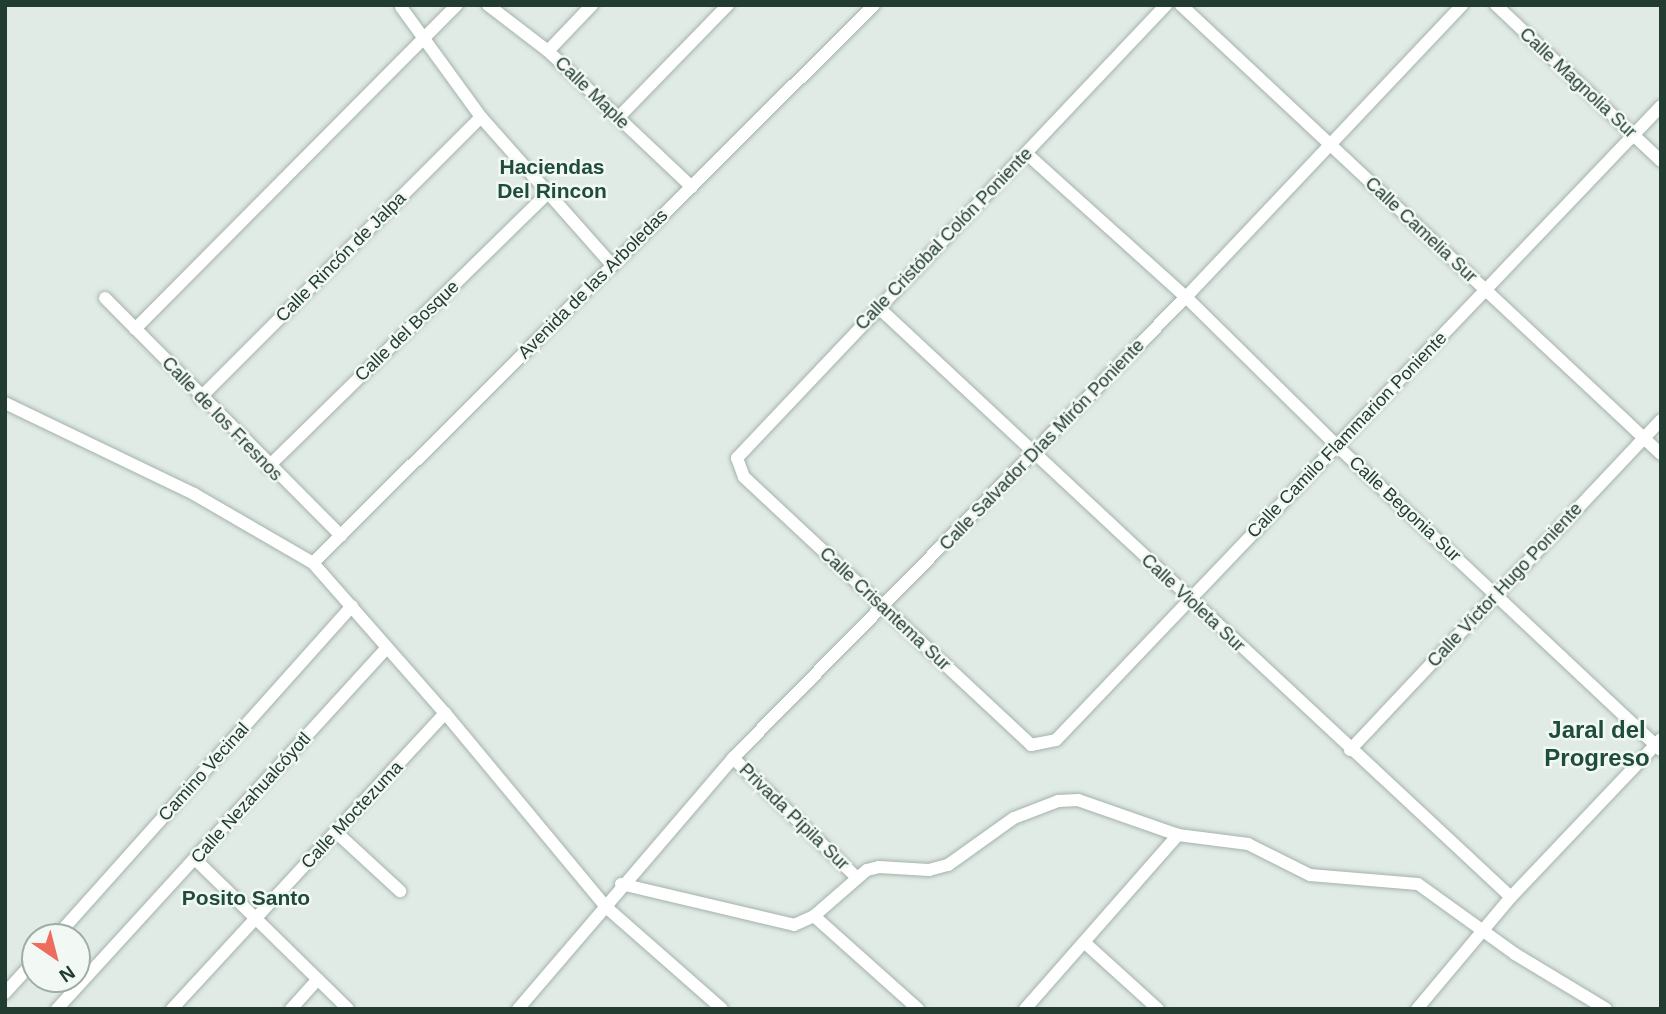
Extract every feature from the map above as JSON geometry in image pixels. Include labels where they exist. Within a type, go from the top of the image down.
[{"type":"street","name":"Calle Maple","points":[[488,5],[548,51],[692,187]]},
{"type":"street","points":[[548,51],[592,5]]},
{"type":"street","points":[[618,118],[728,5]]},
{"type":"street","name":"Avenida de las Arboledas","points":[[313,563],[874,5]]},
{"type":"street","name":"Calle Cristóbal Colón Poniente","points":[[744,477],[736,464],[740,452],[1166,5]]},
{"type":"street","name":"Calle Camelia Sur","points":[[1181,5],[1661,454]]},
{"type":"street","name":"Calle Salvador Días Mirón Poniente","points":[[523,1007],[606,907],[621,884],[733,758],[884,608],[1186,297],[1462,5]]},
{"type":"street","name":"Calle Magnolia Sur","points":[[1496,5],[1661,161]]},
{"type":"street","points":[[401,7],[481,117],[611,264]]},
{"type":"street","points":[[135,329],[452,9]]},
{"type":"street","name":"Calle Camilo Flammarion Poniente","points":[[1025,742],[1039,746],[1056,740],[1661,106]]},
{"type":"street","name":"Calle Rincón de Jalpa","points":[[200,398],[481,117]]},
{"type":"street","name":"Calle Begonia Sur","points":[[1027,153],[1186,297],[1337,446],[1659,744]]},
{"type":"street","name":"Calle del Bosque","points":[[268,467],[547,194]]},
{"type":"street","name":"Calle de los Fresnos","points":[[105,299],[268,467],[341,536]]},
{"type":"street","name":"Calle Violeta Sur","points":[[877,307],[1511,897]]},
{"type":"street","points":[[5,403],[194,494],[313,563],[446,713],[606,907],[722,1009]]},
{"type":"street","name":"Calle Víctor Hugo Poniente","points":[[1350,750],[1661,420]]},
{"type":"street","name":"Calle Crisantema Sur","points":[[744,477],[1025,742]]},
{"type":"street","name":"Camino Vecinal","points":[[69,923],[352,606]]},
{"type":"street","name":"Calle Nezahualcóyotl","points":[[57,1009],[387,648]]},
{"type":"street","name":"Calle Moctezuma","points":[[172,1009],[446,713]]},
{"type":"street","points":[[1417,1009],[1511,897],[1659,744]]},
{"type":"street","name":"Privada Pípila Sur","points":[[733,758],[855,876]]},
{"type":"street","points":[[621,884],[781,925],[814,916],[855,876],[879,867],[929,870],[947,865],[1014,818],[1058,801],[1096,803],[1178,835],[1248,844],[1310,875],[1418,884],[1606,1009]]},
{"type":"street","points":[[337,832],[400,891]]},
{"type":"street","points":[[1025,1009],[1178,835]]},
{"type":"street","points":[[195,859],[348,1009]]},
{"type":"street","points":[[814,916],[918,1009]]},
{"type":"street","points":[[1084,942],[1158,1009]]},
{"type":"street","points":[[5,993],[21,975]]},
{"type":"street","points":[[291,1009],[318,979]]},
{"type":"district","name":"Haciendas Del Rincon","points":[[552,179]]},
{"type":"district","name":"Jaral del Progreso","points":[[1597,744]]},
{"type":"district","name":"Posito Santo","points":[[246,898]]}]
